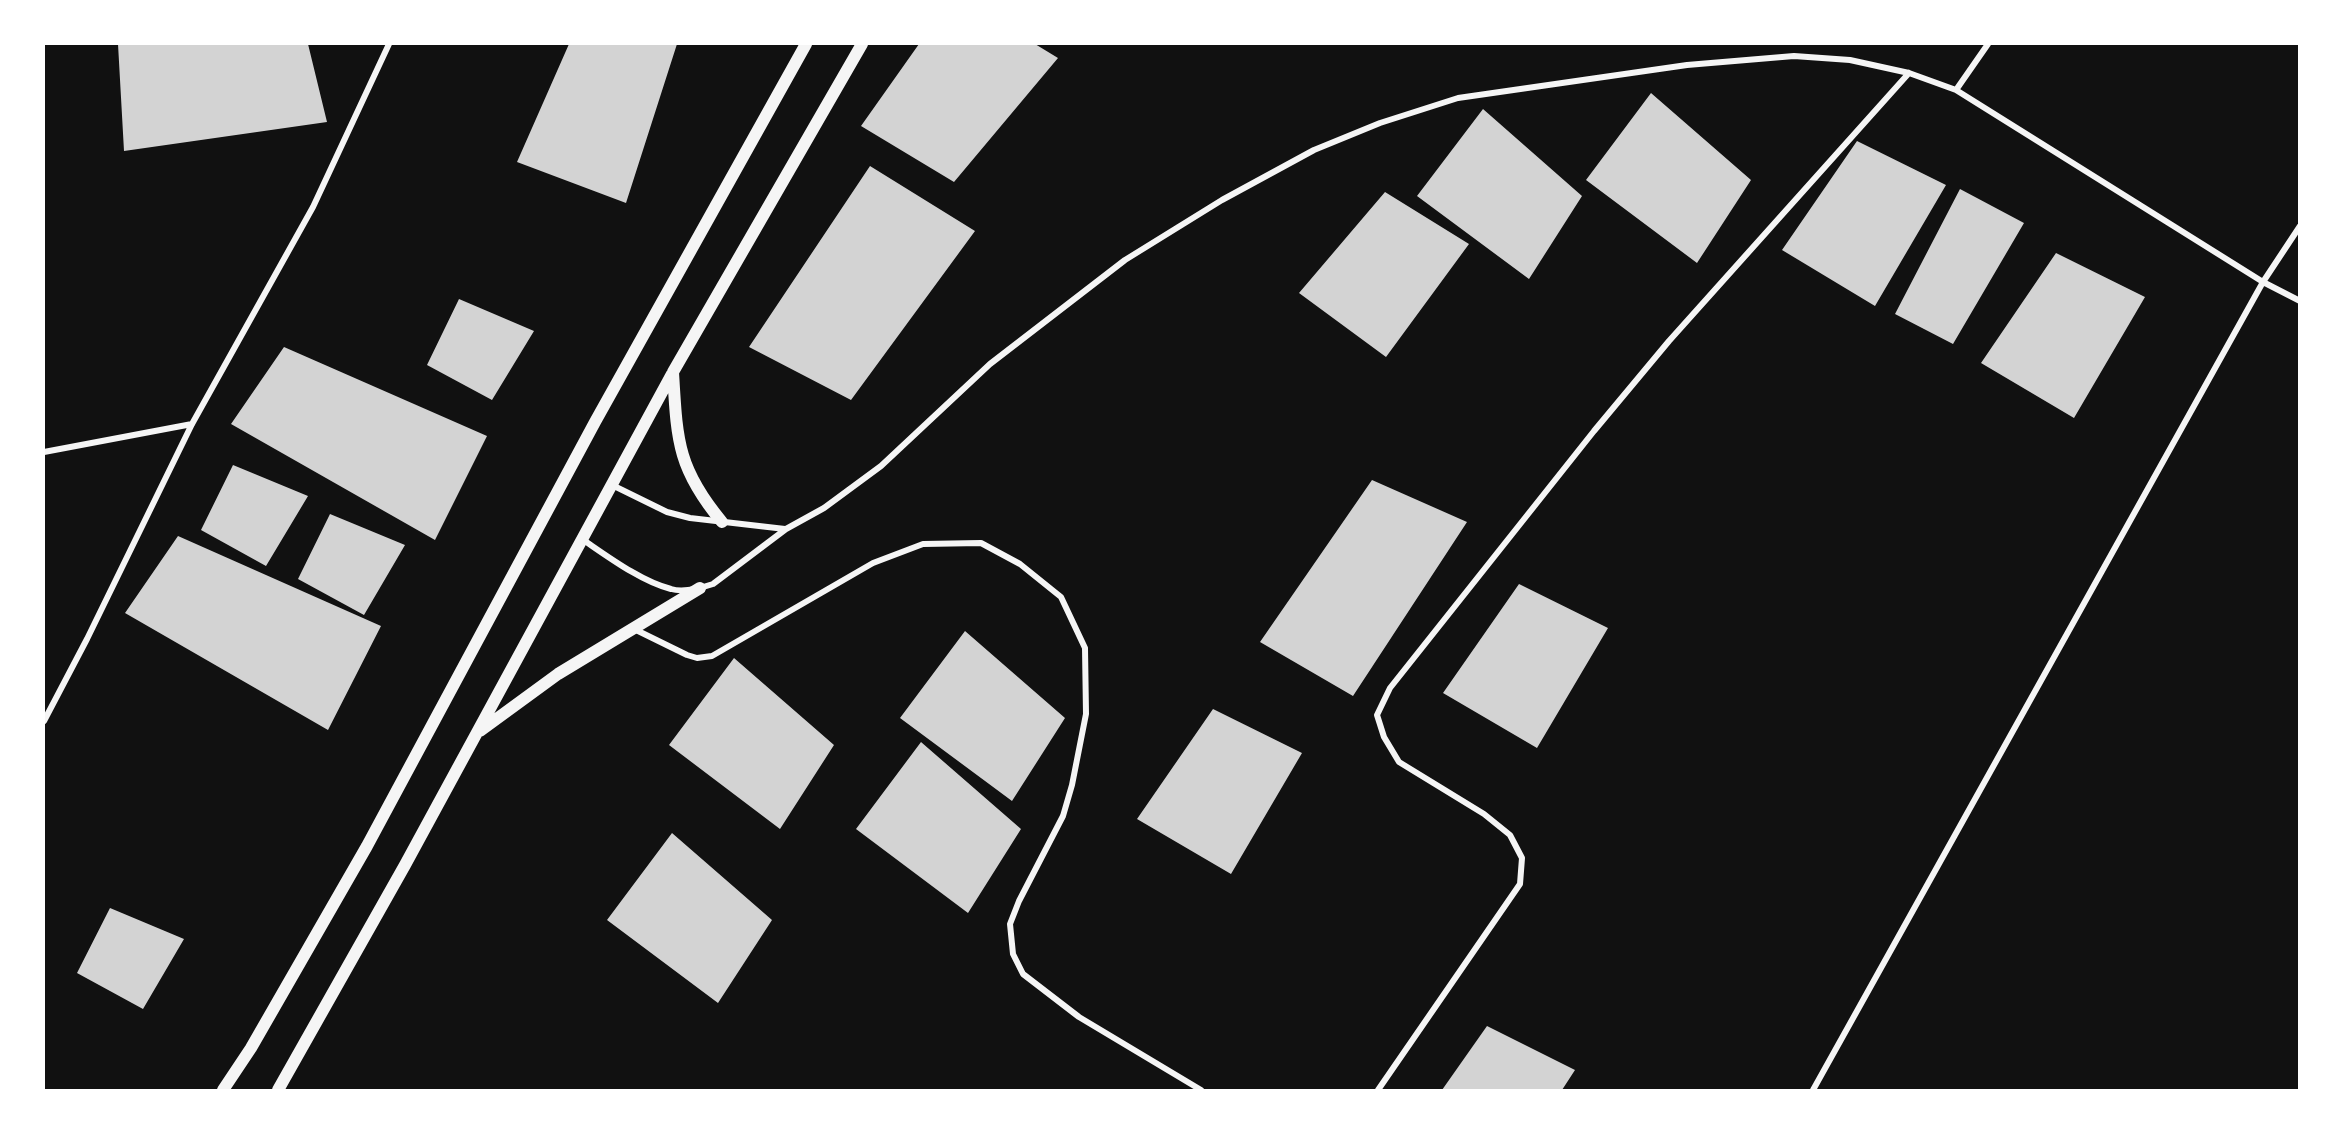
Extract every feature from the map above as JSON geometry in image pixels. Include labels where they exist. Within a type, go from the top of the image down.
[{"type":"main road","points":[[223,1090],[251,1048],[367,846],[595,422],[806,44]]},
{"type":"main road","points":[[278,1090],[400,875],[582,540],[610,484],[862,44]]},
{"type":"main road","points":[[673,372],[676,422],[685,466],[705,502],[722,522]]},
{"type":"main road","points":[[476,734],[558,674],[700,588]]},
{"type":"street","points":[[44,722],[192,424],[313,207],[389,44]]},
{"type":"street","points":[[1956,90],[1988,44]]},
{"type":"street","points":[[582,540],[662,586],[673,590],[700,588],[725,577],[786,530],[824,508],[881,465],[990,364],[1125,260],[1222,200],[1304,155],[1380,123],[1458,98],[1687,65],[1794,56],[1850,60],[1909,73],[1956,90],[2263,282],[2300,301]]},
{"type":"street","points":[[1378,1090],[1520,884],[1522,858],[1510,836],[1484,814],[1399,762],[1384,737],[1377,715],[1390,688],[1669,340],[1909,73]]},
{"type":"street","points":[[1813,1090],[2263,282],[2300,226]]},
{"type":"street","points":[[44,452],[192,424]]},
{"type":"street","points":[[610,484],[666,513],[786,530]]},
{"type":"street","points":[[634,629],[687,655],[696,658],[712,656],[873,563],[923,544],[981,543],[1020,564],[1061,597],[1085,648],[1086,714],[1063,816],[1019,901],[1010,924],[1013,954],[1023,974],[1079,1017],[1202,1090]]},
{"type":"building","points":[[118,44],[308,44],[327,122],[124,151]]},
{"type":"building","points":[[569,44],[677,44],[626,203],[517,162]]},
{"type":"building","points":[[919,44],[1035,44],[1058,58],[954,182],[861,126]]},
{"type":"building","points":[[1651,93],[1751,180],[1697,263],[1586,180]]},
{"type":"building","points":[[1483,109],[1582,196],[1529,279],[1417,196]]},
{"type":"building","points":[[1857,141],[1946,185],[1875,306],[1782,250]]},
{"type":"building","points":[[870,166],[975,231],[851,400],[749,347]]},
{"type":"building","points":[[1960,189],[2024,223],[1953,344],[1895,314]]},
{"type":"building","points":[[1385,192],[1469,244],[1386,357],[1299,293]]},
{"type":"building","points":[[2056,253],[2145,297],[2074,418],[1981,363]]},
{"type":"building","points":[[459,299],[534,331],[492,400],[427,365]]},
{"type":"building","points":[[284,347],[487,436],[435,540],[231,424]]},
{"type":"building","points":[[233,465],[308,496],[266,566],[201,530]]},
{"type":"building","points":[[1372,480],[1467,522],[1353,696],[1260,642]]},
{"type":"building","points":[[330,514],[405,545],[364,615],[298,579]]},
{"type":"building","points":[[178,536],[381,626],[328,730],[125,613]]},
{"type":"building","points":[[1519,584],[1608,628],[1537,748],[1443,693]]},
{"type":"building","points":[[965,631],[1065,718],[1012,801],[900,718]]},
{"type":"building","points":[[734,658],[834,745],[780,829],[669,745]]},
{"type":"building","points":[[1213,709],[1302,753],[1231,874],[1137,819]]},
{"type":"building","points":[[921,742],[1021,829],[968,913],[856,829]]},
{"type":"building","points":[[672,833],[772,920],[718,1003],[607,920]]},
{"type":"building","points":[[110,908],[184,939],[143,1009],[77,973]]},
{"type":"building","points":[[1487,1026],[1575,1070],[1562,1090],[1442,1090]]}]
